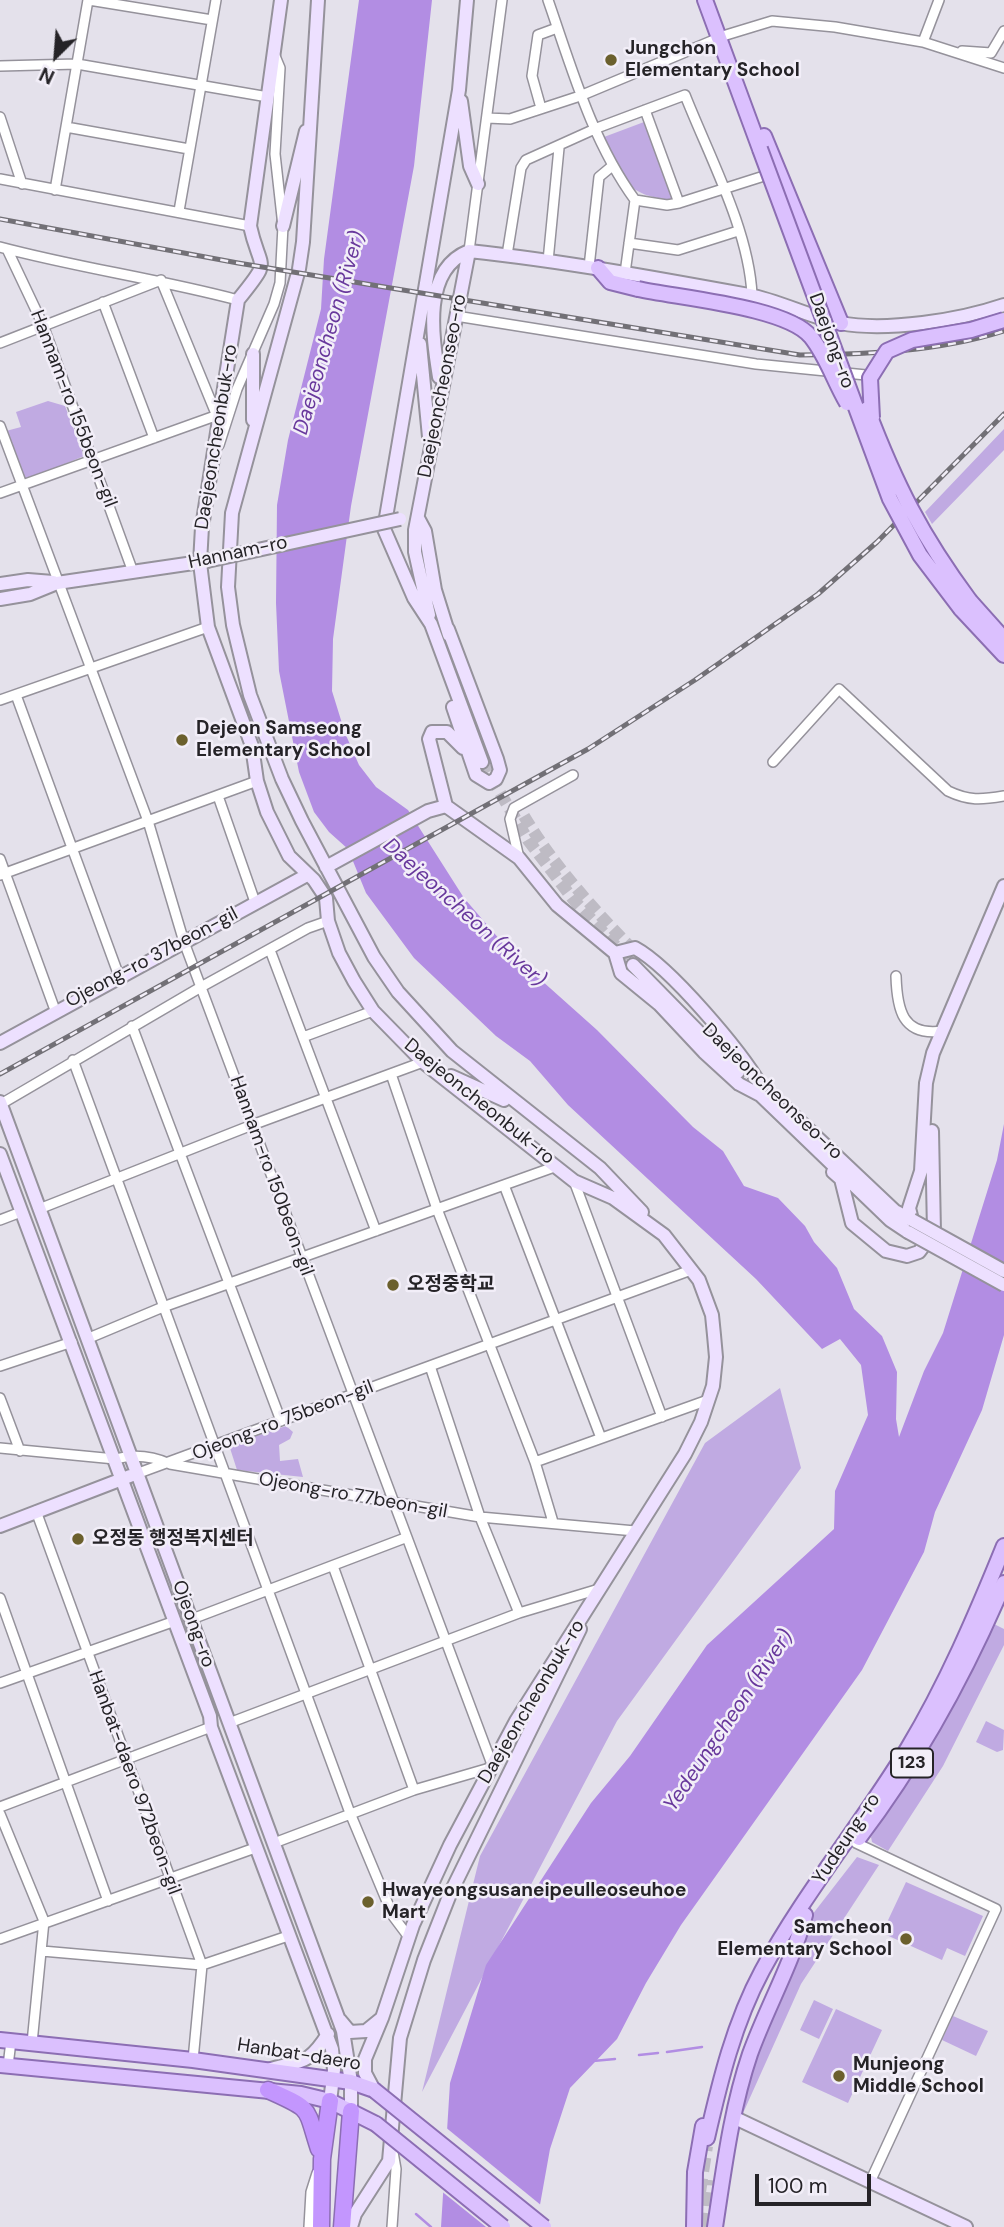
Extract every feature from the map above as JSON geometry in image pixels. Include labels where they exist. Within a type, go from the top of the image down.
[{"type":"highway","points":[[268,2090],[305,2108],[314,2123],[322,2158]]},
{"type":"highway","points":[[321,2227],[322,2158],[330,2101]]},
{"type":"highway","points":[[342,2227],[351,2111]]},
{"type":"main road","points":[[238,300],[260,273],[262,261],[250,226],[281,0]]},
{"type":"main road","points":[[318,0],[299,269],[232,513],[228,566],[230,600],[250,695],[282,779],[302,821],[374,957],[398,992],[452,1051],[600,1168],[664,1235]]},
{"type":"main road","points":[[418,517],[415,552],[431,624],[467,753],[481,780],[489,783],[496,779],[491,765],[431,624],[414,598],[384,529],[459,90],[467,0]]},
{"type":"main road","name":"Daejong-ro","points":[[705,0],[723,37]]},
{"type":"main road","name":"Daejong-ro","points":[[713,0],[723,37],[868,425],[899,492],[929,547],[965,605],[1004,656]]},
{"type":"main road","points":[[459,90],[470,166],[478,184]]},
{"type":"main road","points":[[283,226],[301,145],[311,117]]},
{"type":"main road","points":[[814,314],[754,145],[762,143],[841,323]]},
{"type":"main road","points":[[440,391],[432,326],[438,288],[454,261],[469,251],[548,261],[752,295],[841,323],[922,322],[1004,305]]},
{"type":"main road","name":"Daejeoncheonseo-ro","points":[[469,251],[440,391],[418,517],[425,531],[435,590],[491,765]]},
{"type":"main road","points":[[593,268],[610,282],[787,319],[799,326],[826,358],[837,386],[868,425]]},
{"type":"main road","name":"Daejeoncheonbuk-ro","points":[[238,300],[217,418],[204,562],[208,627],[252,746],[257,781],[267,812],[289,856],[326,898],[328,921],[339,953],[373,1011],[428,1065],[574,1181],[613,1198],[664,1235],[704,1292],[715,1335],[715,1374],[708,1399],[701,1422],[676,1472],[635,1531],[593,1602],[566,1639],[450,1845],[408,1936],[382,2018],[365,2059],[365,2073],[374,2091]]},
{"type":"main road","points":[[868,425],[870,378],[887,351],[912,340],[971,330],[1004,320]]},
{"type":"main road","points":[[418,329],[430,446]]},
{"type":"main road","points":[[253,354],[254,434]]},
{"type":"main road","name":"Hannam-ro","points":[[0,599],[30,594],[57,583],[204,562],[418,517]]},
{"type":"main road","name":"Hannam-ro","points":[[0,584],[28,579],[57,583]]},
{"type":"main road","name":"Daejong-ro","points":[[965,605],[1004,639]]},
{"type":"main road","points":[[218,652],[230,671],[280,787],[302,821]]},
{"type":"main road","points":[[467,753],[447,732],[432,733],[429,739],[446,806],[519,858],[557,905],[615,953],[621,973],[659,1004],[704,1052],[739,1084],[760,1091]]},
{"type":"main road","points":[[326,867],[428,811],[446,806]]},
{"type":"main road","name":"Ojeong-ro 37beon-gil","points":[[0,1043],[55,1010],[307,875]]},
{"type":"main road","points":[[910,1226],[909,1208],[921,1171],[926,1091],[933,1053],[1004,886]]},
{"type":"main road","points":[[615,953],[635,947],[666,972],[726,1038],[760,1091],[890,1220],[910,1226],[1004,1271]]},
{"type":"main road","name":"Daejeoncheonseo-ro","points":[[636,960],[760,1091],[910,1226]]},
{"type":"main road","points":[[428,1065],[521,1107]]},
{"type":"main road","points":[[804,1137],[814,1154],[841,1179],[852,1223],[886,1251],[907,1256],[919,1252],[930,1241],[935,1220],[930,1177],[932,1108],[926,1091]]},
{"type":"main road","name":"Ojeong-ro","points":[[0,1103],[89,1338],[136,1475],[192,1619],[334,2009],[342,2032],[351,2082],[351,2111]]},
{"type":"main road","name":"Ojeong-ro","points":[[0,1154],[123,1479],[255,1848],[328,2034],[334,2055],[330,2101]]},
{"type":"main road","points":[[883,1199],[900,1204],[915,1190]]},
{"type":"main road","points":[[910,1226],[1004,1285]]},
{"type":"main road","points":[[0,1526],[136,1475]]},
{"type":"main road","name":"Yudeung-ro","points":[[711,2139],[722,2074],[737,2029],[761,1973],[908,1748],[995,1601],[1004,1546]]},
{"type":"main road","name":"Yudeung-ro","points":[[800,1914],[896,1789],[928,1737],[1004,1583]]},
{"type":"main road","points":[[351,2227],[355,2214],[389,2161],[400,2038],[424,1960],[450,1894],[593,1602]]},
{"type":"main road","points":[[545,1701],[566,1639]]},
{"type":"main road","name":"123","points":[[715,2227],[733,2117],[750,2055],[796,1950],[800,1914]]},
{"type":"main road","name":"123","points":[[694,2227],[695,2172],[715,2072],[756,1967],[778,1927],[800,1914]]},
{"type":"main road","points":[[334,2009],[343,2026],[350,2032],[366,2031],[382,2018]]},
{"type":"main road","points":[[342,2032],[355,2063],[374,2091]]},
{"type":"main road","points":[[267,2070],[302,2062],[315,2054],[328,2034]]},
{"type":"main road","name":"Hanbat-daero","points":[[5,2040],[192,2060],[351,2082],[374,2091],[544,2227]]},
{"type":"main road","name":"Hanbat-daero","points":[[4,2066],[268,2090],[330,2101],[376,2124],[503,2227]]},
{"type":"main road","points":[[733,2117],[966,2227]]},
{"type":"street","points":[[55,190],[88,0],[212,20]]},
{"type":"street","points":[[179,211],[216,0]]},
{"type":"street","name":"Daejeoncheonseo-ro","points":[[469,251],[502,0]]},
{"type":"street","points":[[548,0],[580,96],[597,128],[611,167],[635,200],[625,273]]},
{"type":"street","points":[[923,42],[939,0]]},
{"type":"street","points":[[487,118],[510,119],[580,96],[755,24],[786,20],[923,42],[1004,68]]},
{"type":"street","points":[[541,108],[532,76],[538,35],[558,28]]},
{"type":"street","points":[[953,51],[991,52],[1004,31]]},
{"type":"street","points":[[212,463],[237,389],[280,283],[283,226],[275,154],[280,68],[273,51]]},
{"type":"street","points":[[0,66],[77,64],[268,97]]},
{"type":"street","points":[[507,256],[522,168],[526,160],[559,148],[597,128],[685,95],[738,231],[751,270],[752,295]]},
{"type":"street","points":[[645,110],[679,203]]},
{"type":"street","points":[[0,117],[22,184]]},
{"type":"street","points":[[66,127],[189,149]]},
{"type":"street","points":[[548,261],[559,148]]},
{"type":"street","points":[[593,268],[599,177],[611,167]]},
{"type":"street","points":[[635,200],[667,205],[679,203],[764,176]]},
{"type":"street","points":[[0,179],[250,226]]},
{"type":"street","points":[[629,243],[678,250],[738,231]]},
{"type":"street","points":[[4,248],[58,262],[161,280],[238,300]]},
{"type":"street","name":"Hannam-ro 155beon-gil","points":[[4,248],[43,325],[133,572]]},
{"type":"street","points":[[0,343],[161,280]]},
{"type":"street","points":[[0,493],[217,418],[161,280]]},
{"type":"street","points":[[103,302],[154,438]]},
{"type":"street","points":[[456,316],[756,364],[866,375]]},
{"type":"street","name":"Hannam-ro 150beon-gil","points":[[0,426],[148,821],[184,942],[493,1767]]},
{"type":"street","points":[[0,700],[208,627]]},
{"type":"street","points":[[773,762],[839,689],[948,791],[965,800],[978,801],[1004,796]]},
{"type":"street","points":[[16,695],[119,976]]},
{"type":"street","points":[[519,858],[510,819],[514,808],[573,775]]},
{"type":"street","points":[[3,874],[257,781]]},
{"type":"street","points":[[218,796],[255,902]]},
{"type":"street","points":[[0,859],[3,874],[55,1010]]},
{"type":"street","points":[[0,1103],[201,987],[309,928],[328,921]]},
{"type":"street","points":[[270,950],[376,1231]]},
{"type":"street","points":[[896,976],[897,1000],[901,1014],[908,1024],[930,1033],[943,1031]]},
{"type":"street","points":[[303,1037],[373,1011]]},
{"type":"street","points":[[132,1026],[281,1421]]},
{"type":"street","points":[[73,1060],[114,1178],[227,1474]]},
{"type":"street","points":[[39,1209],[178,1153],[391,1073],[428,1065]]},
{"type":"street","points":[[391,1073],[438,1209],[535,1462],[553,1522]]},
{"type":"street","points":[[89,1338],[163,1307],[557,1166]]},
{"type":"street","points":[[574,1181],[662,1417]]},
{"type":"street","points":[[504,1185],[601,1438]]},
{"type":"street","points":[[0,1220],[21,1212]]},
{"type":"street","name":"Ojeong-ro 75beon-gil","points":[[136,1475],[691,1270]]},
{"type":"street","points":[[0,1366],[72,1342]]},
{"type":"street","points":[[430,1366],[480,1517],[519,1613]]},
{"type":"street","points":[[0,1398],[20,1451]]},
{"type":"street","points":[[535,1462],[708,1399]]},
{"type":"street","points":[[0,1448],[115,1458],[129,1455]]},
{"type":"street","name":"Ojeong-ro 77beon-gil","points":[[129,1455],[157,1458],[170,1464],[393,1504],[480,1517],[635,1531]]},
{"type":"street","name":"Ojeong-ro 77beon-gil","points":[[227,1474],[350,1813],[393,1916],[408,1936]]},
{"type":"street","name":"Hanbat-daero 972beon-gil","points":[[36,1511],[202,1965],[192,2060]]},
{"type":"street","points":[[192,1619],[405,1538]]},
{"type":"street","points":[[333,1566],[414,1790]]},
{"type":"street","points":[[229,1723],[519,1613],[600,1589]]},
{"type":"street","points":[[0,1598],[108,1900]]},
{"type":"street","points":[[0,1683],[175,1621]]},
{"type":"street","points":[[0,1807],[211,1727]]},
{"type":"street","points":[[274,1843],[414,1790],[493,1767]]},
{"type":"street","points":[[0,1814],[44,1921],[32,2043]]},
{"type":"street","points":[[856,1843],[996,1909],[870,2182]]},
{"type":"street","points":[[0,1939],[44,1921],[169,1880],[255,1848]]},
{"type":"street","points":[[42,1951],[202,1965],[288,1936]]},
{"type":"street","points":[[4,2066],[5,2040]]},
{"type":"street","points":[[391,2143],[396,2169],[393,2227]]},
{"type":"street","points":[[309,2227],[311,2192],[322,2158]]},
{"type":"shaded area","points":[[644,122],[675,201],[635,190],[621,175],[604,137]]},
{"type":"shaded area","points":[[48,401],[65,406],[84,456],[24,481],[6,431],[21,427],[16,412]]},
{"type":"shaded area","points":[[1004,429],[1004,450],[932,524],[925,512]]},
{"type":"shaded area","points":[[780,1388],[801,1468],[617,1721],[422,2092],[480,1856],[705,1443]]},
{"type":"shaded area","points":[[286,1426],[293,1432],[290,1439],[279,1445],[280,1461],[298,1459],[303,1477],[237,1470],[229,1445]]},
{"type":"shaded area","points":[[994,1624],[1004,1629],[1004,1645],[943,1766],[888,1851],[872,1842],[871,1837],[926,1755]]},
{"type":"shaded area","points":[[986,1721],[1004,1730],[1003,1750],[997,1752],[976,1742]]},
{"type":"shaded area","points":[[857,1857],[879,1865],[801,1984],[744,2111],[739,2107],[744,2084],[812,1915]]},
{"type":"shaded area","points":[[906,1882],[983,1916],[965,1956],[947,1948],[942,1960],[882,1933]]},
{"type":"shaded area","points":[[814,2000],[833,2009],[819,2039],[800,2030]]},
{"type":"shaded area","points":[[836,2009],[882,2030],[848,2103],[802,2082]]},
{"type":"shaded area","points":[[953,2016],[988,2031],[976,2056],[942,2040]]},
{"type":"water","points":[[359,0],[432,0],[414,166],[351,506],[333,639],[332,691],[345,733],[359,765],[376,787],[408,810],[464,898],[513,955],[597,1030],[693,1127],[723,1151],[744,1186],[778,1198],[805,1226],[814,1242],[837,1268],[854,1309],[882,1336],[897,1372],[896,1419],[899,1437],[924,1371],[943,1333],[997,1160],[1004,1124],[1004,1335],[982,1410],[935,1512],[924,1552],[862,1670],[681,1925],[646,1983],[617,2039],[570,2088],[550,2149],[536,2227],[441,2227],[450,2083],[486,1965],[591,1803],[630,1756],[707,1645],[834,1529],[835,1491],[868,1415],[861,1365],[840,1339],[822,1349],[756,1279],[568,1105],[530,1061],[496,1036],[414,958],[366,893],[348,849],[329,832],[314,812],[299,772],[279,671],[276,603],[277,505],[288,440],[321,309],[324,259]]},
{"type":"pier","points":[[444,2126],[542,2206],[539,2227],[486,2227],[440,2190]]},
{"type":"waterway","points":[[667,2052],[702,2047]]},
{"type":"waterway","points":[[639,2055],[658,2053]]},
{"type":"waterway","points":[[593,2061],[615,2059]]},
{"type":"waterway","points":[[416,2214],[431,2227]]},
{"type":"tunnel","points":[[482,762],[528,840],[573,899],[633,965]]},
{"type":"tunnel","points":[[524,816],[563,872],[639,956]]},
{"type":"tunnel","points":[[699,2192],[706,2146]]},
{"type":"tunnel","points":[[705,2227],[710,2180]]},
{"type":"railway","points":[[0,219],[238,263],[800,355],[877,353],[929,348],[1004,331]]},
{"type":"railway","points":[[0,1074],[588,749],[695,680],[818,594],[877,542],[1004,414]]},
{"type":"place","name":"Jungchon Elementary School","points":[[611,60]]},
{"type":"place","name":"Dejeon Samseong Elementary School","points":[[182,740]]},
{"type":"place","name":"오정중학교","points":[[393,1285]]},
{"type":"place","name":"오정동 행정복지센터","points":[[78,1539]]},
{"type":"place","name":"Hwayeongsusaneipeulleoseuhoe Mart","points":[[368,1902]]},
{"type":"place","name":"Samcheon Elementary School","points":[[906,1939]]},
{"type":"place","name":"Munjeong Middle School","points":[[839,2076]]},
{"type":"water label","name":"Daejeoncheon (River)","points":[[330,333]]},
{"type":"water label","name":"Daejeoncheon (River)","points":[[464,913]]},
{"type":"water label","name":"Yedeungcheon (River)","points":[[729,1721]]}]
